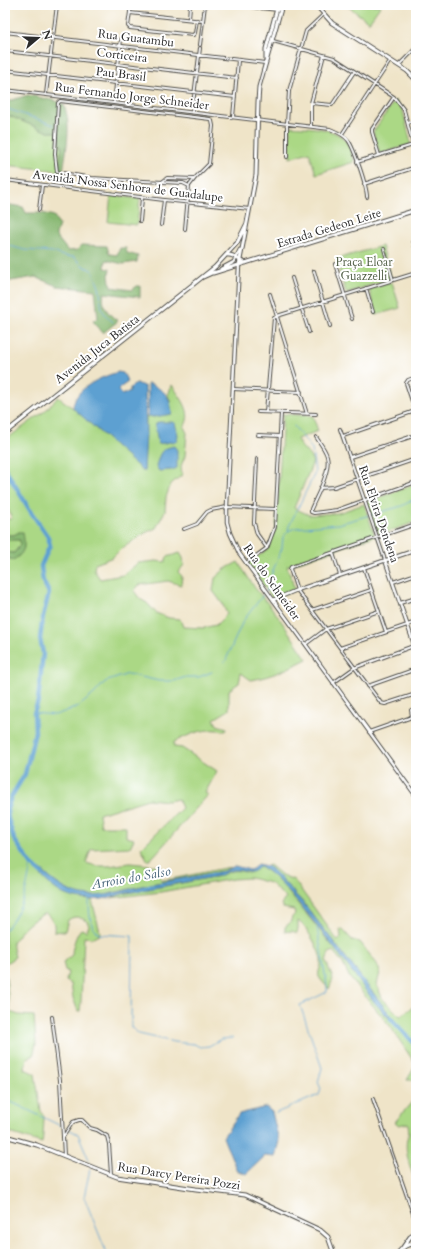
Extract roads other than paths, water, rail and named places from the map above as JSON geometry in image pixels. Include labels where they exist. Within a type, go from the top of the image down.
[{"type":"main road","name":"Avenida Juca Batista","points":[[200,279],[238,260],[256,175],[259,87],[278,5]]},
{"type":"main road","name":"Avenida Juca Batista","points":[[268,49],[273,41],[282,5]]},
{"type":"main road","points":[[316,6],[332,24],[415,77]]},
{"type":"main road","name":"Estrada Gedeon Leite","points":[[238,267],[416,210]]},
{"type":"main road","name":"Avenida Juca Batista","points":[[5,433],[200,279],[226,256],[237,243],[246,225]]},
{"type":"main road","points":[[234,266],[229,265],[225,260],[226,256],[231,254],[238,260],[248,263]]},
{"type":"main road","points":[[238,260],[238,267]]},
{"type":"main road","name":"Avenida Juca Batista","points":[[213,273],[234,266],[238,267]]},
{"type":"main road","name":"Rua Darcy Pereira Pozzi","points":[[5,1136],[37,1146],[117,1177],[245,1195],[320,1230],[328,1237],[334,1254]]},
{"type":"main road","points":[[415,1233],[412,1240],[416,1245]]},
{"type":"main road","points":[[397,1254],[415,1233]]},
{"type":"main road","points":[[400,1250],[411,1244],[416,1245]]},
{"type":"street","points":[[46,94],[57,5]]},
{"type":"street","points":[[131,5],[129,28],[193,35],[195,33],[197,20]]},
{"type":"street","points":[[189,19],[190,5]]},
{"type":"street","points":[[200,45],[206,5]]},
{"type":"street","points":[[233,5],[281,11]]},
{"type":"street","points":[[130,13],[203,21]]},
{"type":"street","points":[[288,157],[287,124],[290,91],[306,31],[323,15]]},
{"type":"street","name":"Rua Guatambu","points":[[5,32],[265,63]]},
{"type":"street","points":[[114,103],[121,39]]},
{"type":"street","points":[[273,41],[334,58],[394,98],[404,110],[416,156]]},
{"type":"street","points":[[192,112],[200,48]]},
{"type":"street","points":[[398,66],[416,48]]},
{"type":"street","name":"Corticeira","points":[[5,50],[237,78]]},
{"type":"street","points":[[311,126],[311,103],[324,55]]},
{"type":"street","points":[[233,117],[238,60]]},
{"type":"street","points":[[367,197],[357,162],[349,142],[342,134],[390,61]]},
{"type":"street","name":"Pau Brasil","points":[[5,70],[235,97]]},
{"type":"street","points":[[311,103],[332,105],[354,72]]},
{"type":"street","name":"Rua Fernando Jorge Schneider","points":[[5,90],[311,126],[330,129],[342,134]]},
{"type":"street","points":[[379,155],[372,129],[394,98]]},
{"type":"street","points":[[185,229],[189,186],[209,164],[213,126],[212,121],[210,119],[59,102],[55,154],[57,172],[92,178],[161,183],[183,183],[189,186]]},
{"type":"street","points":[[407,123],[416,120]]},
{"type":"street","points":[[357,162],[413,145]]},
{"type":"street","points":[[364,184],[416,167]]},
{"type":"street","points":[[161,183],[167,178],[194,179]]},
{"type":"street","name":"Avenida Nossa Senhora de Guadalupe","points":[[5,180],[142,198],[250,209]]},
{"type":"street","points":[[39,210],[42,185]]},
{"type":"street","points":[[140,221],[142,198]]},
{"type":"street","points":[[161,225],[164,200]]},
{"type":"street","points":[[413,240],[416,251]]},
{"type":"street","points":[[384,249],[394,280]]},
{"type":"street","points":[[335,264],[352,319]]},
{"type":"street","name":"Rua do Schneider","points":[[238,267],[227,506],[227,522],[233,543],[266,592],[416,796]]},
{"type":"street","points":[[314,271],[324,301],[330,326]]},
{"type":"street","points":[[266,412],[274,318],[416,273]]},
{"type":"street","points":[[292,278],[309,332]]},
{"type":"street","points":[[366,288],[373,312]]},
{"type":"street","points":[[270,294],[307,414]]},
{"type":"street","points":[[342,436],[416,412],[406,383],[408,380],[416,378]]},
{"type":"street","points":[[233,389],[300,392]]},
{"type":"street","points":[[258,412],[316,414]]},
{"type":"street","points":[[246,563],[267,548],[275,527],[281,413]]},
{"type":"street","name":"Rua Elvira Dendena","points":[[340,429],[416,650]]},
{"type":"street","points":[[258,435],[280,436]]},
{"type":"street","points":[[350,457],[416,435]]},
{"type":"street","points":[[316,437],[326,452],[328,467],[311,512],[314,513],[337,510],[416,482]]},
{"type":"street","points":[[256,459],[254,523],[257,534],[267,548]]},
{"type":"street","points":[[320,488],[334,487],[416,459]]},
{"type":"street","points":[[184,529],[197,524],[207,512],[227,506],[276,509]]},
{"type":"street","points":[[416,524],[290,568],[297,590],[354,668],[383,704],[416,694]]},
{"type":"street","points":[[273,600],[297,590],[416,550]]},
{"type":"street","points":[[333,553],[340,576]]},
{"type":"street","points":[[364,568],[386,632]]},
{"type":"street","points":[[393,582],[416,574]]},
{"type":"street","points":[[312,610],[371,590]]},
{"type":"street","points":[[400,603],[416,598]]},
{"type":"street","points":[[305,644],[326,629],[379,611]]},
{"type":"street","points":[[340,648],[416,622]]},
{"type":"street","points":[[333,683],[354,668],[415,646]]},
{"type":"street","points":[[368,686],[416,670]]},
{"type":"street","points":[[369,732],[409,718],[412,716],[411,710],[416,708]]},
{"type":"street","points":[[52,1017],[60,1080],[64,1156]]},
{"type":"street","points":[[374,1099],[416,1222]]},
{"type":"street","points":[[63,1138],[73,1122],[79,1120],[82,1120],[90,1128],[107,1136],[111,1174]]},
{"type":"water","points":[[118,372],[123,373],[128,382],[118,389],[122,395],[130,391],[130,388],[137,383],[145,387],[146,434],[144,472],[73,408],[78,395],[83,389],[97,380]]},
{"type":"water","points":[[148,383],[159,388],[166,394],[170,402],[172,414],[154,417],[148,416]]},
{"type":"water","points":[[158,422],[175,423],[178,435],[177,441],[158,444],[155,425]]},
{"type":"water","points":[[174,446],[177,450],[177,468],[159,471],[156,466],[161,452]]},
{"type":"water","points":[[257,864],[267,866],[276,873],[305,905],[395,1021],[394,1023],[375,1003],[300,905],[269,872],[259,867],[253,872],[232,870],[219,876],[92,900],[70,897],[59,892],[51,886],[35,869],[41,870],[65,889],[76,894],[99,896],[151,884],[224,871],[235,866],[250,870]]},
{"type":"water","points":[[266,1107],[272,1112],[279,1141],[275,1157],[265,1156],[246,1174],[236,1170],[223,1137],[239,1114]]},
{"type":"waterway","points":[[5,108],[54,125]]},
{"type":"waterway","points":[[5,246],[24,250],[53,252],[63,256],[74,257],[82,265],[93,271],[99,289],[103,312],[113,322]]},
{"type":"waterway","points":[[288,531],[289,526],[315,473],[312,449],[294,426]]},
{"type":"waterway","name":"Arroio do Salso","points":[[5,469],[48,537],[50,545],[41,566],[43,581],[49,593],[43,616],[40,639],[43,653],[38,701],[34,713],[35,732],[25,774],[11,797],[7,809],[8,819],[14,839],[31,864],[41,873]]},
{"type":"waterway","points":[[225,662],[243,621],[270,586],[272,573],[282,548],[283,537],[288,531],[295,528],[338,524],[402,506],[416,498]]},
{"type":"waterway","points":[[34,713],[55,715],[78,707],[94,694],[105,682],[128,674],[159,681],[174,681],[186,677],[199,677],[212,672]]},
{"type":"waterway","points":[[5,930],[20,907],[26,891],[31,864]]},
{"type":"waterway","points":[[89,899],[91,923],[93,928],[99,934],[132,936],[131,1027],[135,1031],[139,1034],[174,1042],[194,1044],[200,1047],[209,1046],[221,1039],[233,1038]]},
{"type":"waterway","points":[[276,1113],[319,1095],[321,1089],[318,1082],[322,1068],[300,1005],[327,992],[317,927]]},
{"type":"waterway","name":"Arroio do Salso","points":[[391,1019],[416,1045]]},
{"type":"waterway","points":[[5,1099],[61,1126]]},
{"type":"waterway","points":[[70,1130],[78,1134],[90,1162]]},
{"type":"waterway","points":[[90,1169],[84,1197],[107,1254]]},
{"type":"park label","name":"Praça Eloar Guazzelli","points":[[364,269]]}]
